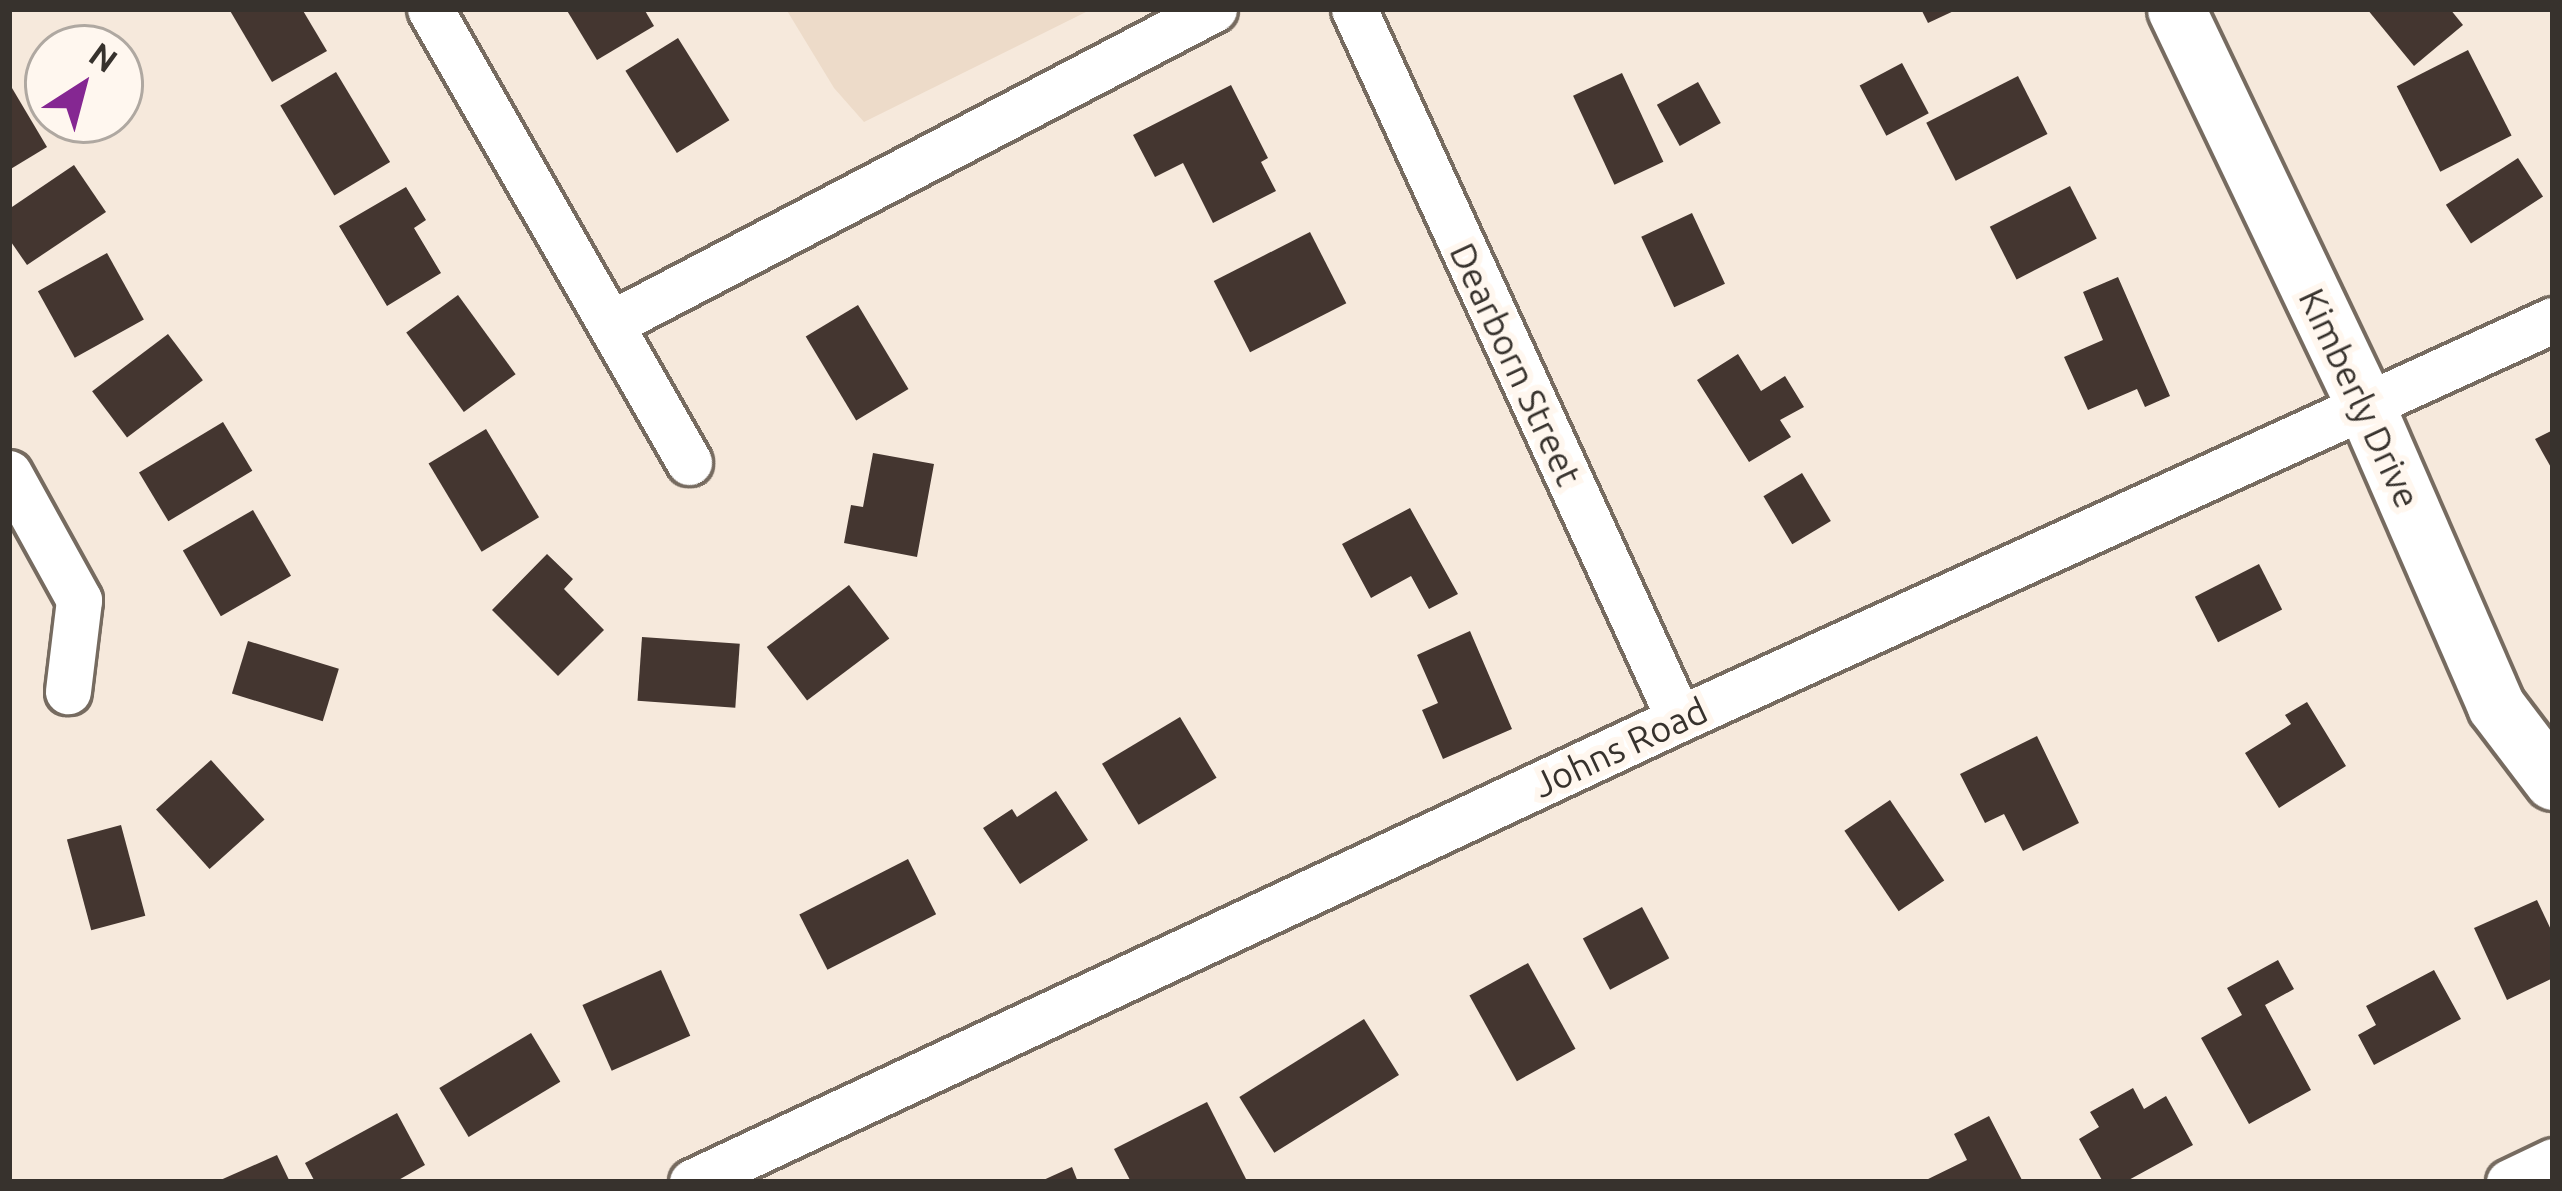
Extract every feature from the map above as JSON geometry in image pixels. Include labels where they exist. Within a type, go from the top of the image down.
[{"type":"street","points":[[430,9],[689,462]]},
{"type":"street","points":[[612,323],[1214,9]]},
{"type":"street","name":"Dearborn Street","points":[[1354,9],[1679,719]]},
{"type":"street","name":"Kimberly Drive","points":[[2176,9],[2367,410],[2496,706],[2553,781]]},
{"type":"street","name":"Johns Road","points":[[692,1182],[1679,719],[2367,410],[2553,320]]},
{"type":"street","points":[[9,473],[79,600],[68,691]]},
{"type":"street","points":[[2509,1182],[2553,1161]]},
{"type":"shaded area","points":[[786,9],[1092,9],[864,122],[834,88]]},
{"type":"building","points":[[229,9],[302,9],[327,51],[272,82]]},
{"type":"building","points":[[566,9],[644,9],[654,26],[597,60]]},
{"type":"building","points":[[1921,9],[1958,9],[1928,23]]},
{"type":"building","points":[[2367,9],[2450,9],[2463,25],[2414,66]]},
{"type":"building","points":[[678,38],[729,120],[677,153],[625,71]]},
{"type":"building","points":[[2468,50],[2512,136],[2440,172],[2397,86]]},
{"type":"building","points":[[1902,63],[1929,113],[1886,136],[1860,86]]},
{"type":"building","points":[[336,72],[390,162],[334,195],[280,105]]},
{"type":"building","points":[[1622,73],[1663,162],[1614,185],[1573,96]]},
{"type":"building","points":[[2018,76],[2048,134],[1956,181],[1926,123]]},
{"type":"building","points":[[1698,82],[1721,123],[1680,146],[1657,105]]},
{"type":"building","points":[[9,83],[24,108],[24,144],[47,147],[9,170]]},
{"type":"building","points":[[1231,85],[1268,158],[1261,162],[1276,191],[1213,223],[1183,163],[1155,177],[1133,135]]},
{"type":"building","points":[[2518,158],[2543,197],[2471,243],[2446,205]]},
{"type":"building","points":[[74,165],[106,212],[27,265],[9,239],[9,209]]},
{"type":"building","points":[[2070,186],[2097,239],[2017,279],[1990,227]]},
{"type":"building","points":[[406,187],[426,220],[414,228],[441,273],[387,306],[339,226]]},
{"type":"building","points":[[1692,213],[1725,284],[1674,307],[1641,237]]},
{"type":"building","points":[[1310,232],[1346,303],[1250,352],[1214,281]]},
{"type":"building","points":[[107,253],[144,319],[75,358],[38,291]]},
{"type":"building","points":[[2118,277],[2170,396],[2145,407],[2137,389],[2088,410],[2064,357],[2103,340],[2083,292]]},
{"type":"building","points":[[458,295],[516,374],[464,412],[406,333]]},
{"type":"building","points":[[858,305],[908,389],[856,420],[806,336]]},
{"type":"building","points":[[168,334],[203,380],[127,437],[92,391]]},
{"type":"building","points":[[1738,354],[1761,391],[1785,376],[1804,407],[1780,420],[1791,437],[1749,462],[1697,380]]},
{"type":"building","points":[[223,422],[252,471],[168,521],[139,472]]},
{"type":"building","points":[[486,429],[539,517],[482,552],[429,464]]},
{"type":"building","points":[[2553,430],[2553,471],[2535,439]]},
{"type":"building","points":[[873,453],[934,464],[917,557],[844,543],[851,505],[863,507]]},
{"type":"building","points":[[1802,473],[1831,521],[1792,544],[1763,496]]},
{"type":"building","points":[[1410,508],[1458,594],[1429,609],[1411,576],[1371,598],[1342,544]]},
{"type":"building","points":[[253,510],[291,576],[221,616],[183,550]]},
{"type":"building","points":[[547,554],[573,579],[564,589],[604,630],[558,676],[492,610]]},
{"type":"building","points":[[2259,564],[2282,609],[2218,642],[2195,597]]},
{"type":"building","points":[[849,585],[889,639],[807,700],[767,647]]},
{"type":"building","points":[[1470,631],[1512,729],[1443,759],[1422,710],[1438,703],[1417,655]]},
{"type":"building","points":[[642,637],[740,644],[735,708],[638,701]]},
{"type":"building","points":[[248,641],[339,669],[323,721],[232,694]]},
{"type":"building","points":[[2307,702],[2346,766],[2279,808],[2245,753],[2291,724],[2285,715]]},
{"type":"building","points":[[1180,717],[1217,778],[1139,825],[1102,764]]},
{"type":"building","points":[[2037,736],[2079,823],[2023,851],[2004,814],[1985,823],[1960,774]]},
{"type":"building","points":[[211,760],[265,819],[210,869],[156,810]]},
{"type":"building","points":[[1056,791],[1088,840],[1020,884],[983,828],[1012,809],[1017,817]]},
{"type":"building","points":[[1890,800],[1944,880],[1899,911],[1844,831]]},
{"type":"building","points":[[121,825],[145,916],[91,930],[67,839]]},
{"type":"building","points":[[908,859],[936,914],[827,970],[799,914]]},
{"type":"building","points":[[2537,900],[2553,934],[2553,978],[2507,1000],[2474,928]]},
{"type":"building","points":[[1642,907],[1669,958],[1610,990],[1583,938]]},
{"type":"building","points":[[2278,960],[2294,989],[2265,1005],[2311,1090],[2249,1124],[2201,1038],[2242,1015],[2227,988]]},
{"type":"building","points":[[1528,963],[1576,1049],[1517,1081],[1469,995]]},
{"type":"building","points":[[661,970],[690,1036],[612,1071],[582,1005]]},
{"type":"building","points":[[2434,970],[2461,1019],[2374,1065],[2358,1035],[2376,1025],[2366,1006]]},
{"type":"building","points":[[1364,1019],[1399,1075],[1274,1153],[1239,1097]]},
{"type":"building","points":[[531,1033],[560,1082],[469,1137],[439,1088]]},
{"type":"building","points":[[2133,1088],[2144,1109],[2166,1096],[2193,1145],[2125,1182],[2103,1182],[2079,1139],[2099,1127],[2090,1112]]},
{"type":"building","points":[[1207,1102],[1246,1179],[1131,1182],[1114,1149]]},
{"type":"building","points":[[397,1113],[425,1165],[395,1182],[315,1182],[305,1163]]},
{"type":"building","points":[[1989,1116],[2023,1182],[1922,1182],[1967,1160],[1954,1134]]},
{"type":"building","points":[[277,1155],[290,1182],[216,1182]]},
{"type":"building","points":[[1072,1167],[1078,1182],[1039,1182]]}]
